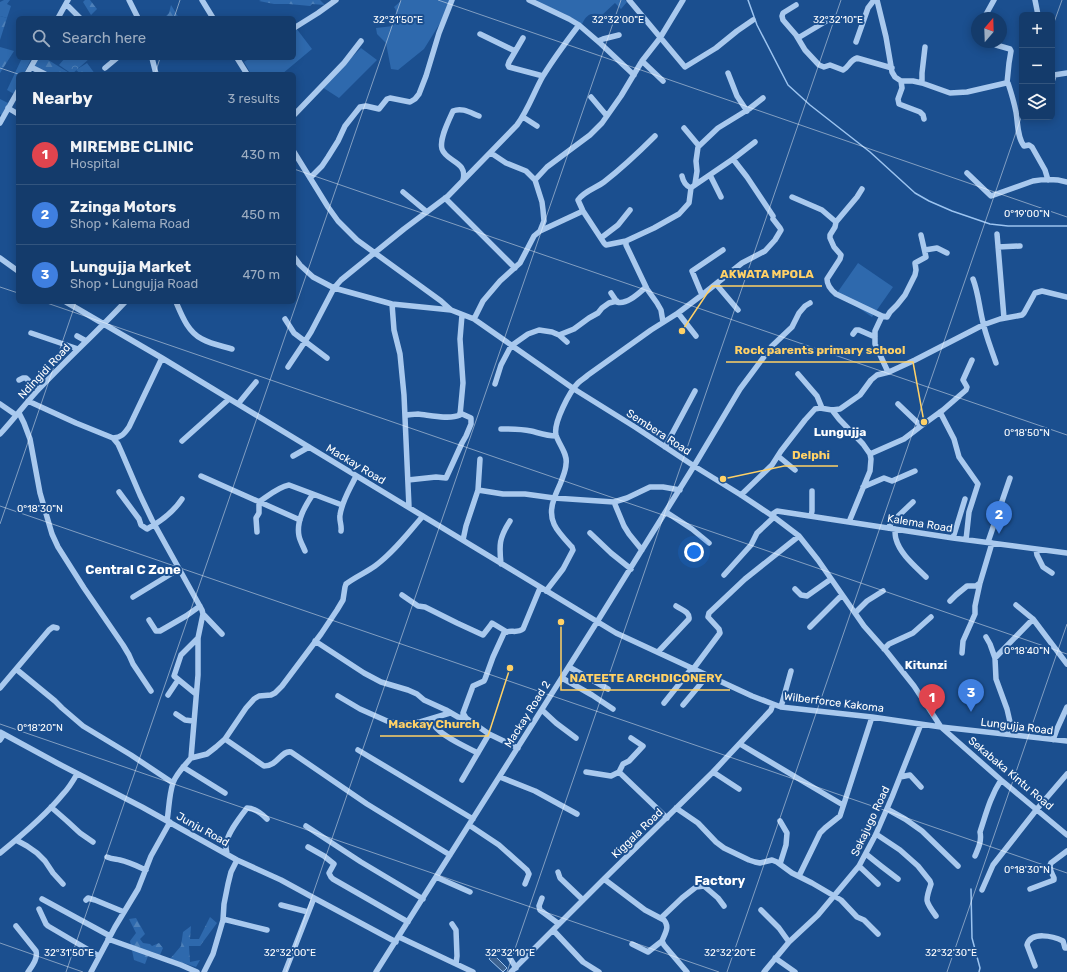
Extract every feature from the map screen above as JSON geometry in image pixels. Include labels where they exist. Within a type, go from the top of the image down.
[{"type":"street","points":[[129,0],[137,16]]},
{"type":"street","points":[[202,0],[212,16]]},
{"type":"street","points":[[296,27],[336,0]]},
{"type":"street","points":[[310,178],[322,166],[346,126],[360,107],[366,106],[379,109],[387,99],[390,98],[410,102],[419,94],[439,33],[452,0]]},
{"type":"street","points":[[529,0],[570,19],[598,41],[634,75]]},
{"type":"street","points":[[629,0],[684,67],[716,48],[753,20]]},
{"type":"street","points":[[535,180],[548,167],[590,135],[602,123],[642,62],[660,38],[682,0]]},
{"type":"street","points":[[856,42],[868,8],[875,0]]},
{"type":"street","points":[[875,0],[886,37],[893,75],[901,81],[922,83],[950,93],[967,92],[1007,83]]},
{"type":"street","points":[[987,12],[994,0]]},
{"type":"street","points":[[1035,0],[1037,12]]},
{"type":"street","points":[[59,16],[67,2],[78,16]]},
{"type":"street","points":[[796,5],[783,13],[782,20],[798,38],[805,50],[822,67],[830,65],[843,70],[857,58],[892,68]]},
{"type":"street","points":[[798,38],[833,17]]},
{"type":"street","points":[[288,367],[305,341],[334,288],[340,280],[445,198],[492,153],[517,125],[523,117],[543,76],[578,25]]},
{"type":"street","points":[[480,34],[515,51]]},
{"type":"street","points":[[598,41],[619,35]]},
{"type":"street","points":[[523,38],[509,62],[509,67],[543,76]]},
{"type":"street","points":[[296,113],[344,63],[361,41]]},
{"type":"street","points":[[922,83],[925,47]]},
{"type":"street","points":[[1004,48],[1011,51],[1007,83],[1016,113],[1022,144],[1024,146],[1029,145],[1032,147],[1046,170],[1048,180]]},
{"type":"street","points":[[28,72],[35,60]]},
{"type":"street","points":[[105,68],[115,60]]},
{"type":"street","points":[[152,60],[156,72]]},
{"type":"street","points":[[240,60],[246,72]]},
{"type":"street","points":[[642,62],[663,81]]},
{"type":"street","points":[[31,67],[41,72]]},
{"type":"street","points":[[1055,75],[1067,72]]},
{"type":"street","points":[[728,73],[736,96],[747,111]]},
{"type":"street","points":[[901,81],[902,88],[898,99],[899,104],[920,112],[923,114],[924,119]]},
{"type":"street","points":[[0,123],[16,94]]},
{"type":"street","points":[[591,97],[607,116]]},
{"type":"street","points":[[655,136],[616,172],[578,200],[583,211],[606,245],[626,241],[654,228],[679,214],[688,206],[697,171],[696,157],[699,146],[718,128],[747,111],[763,98]]},
{"type":"street","points":[[8,108],[16,113]]},
{"type":"street","points":[[462,182],[464,171],[444,153],[441,148],[442,140],[453,111],[457,109],[463,110],[479,116]]},
{"type":"street","points":[[523,117],[538,126]]},
{"type":"street","points":[[684,128],[699,146]]},
{"type":"street","points":[[682,176],[688,186],[693,186],[755,142]]},
{"type":"street","points":[[492,153],[506,163],[523,170],[535,180],[543,210],[544,221],[540,231]]},
{"type":"street","points":[[296,155],[338,221],[357,240],[442,301],[451,310]]},
{"type":"street","points":[[546,591],[563,569],[573,550],[557,529],[551,517],[551,509],[567,463],[556,436],[556,426],[560,414],[574,389],[579,382],[678,313],[742,263],[765,251],[781,230],[747,177],[733,159]]},
{"type":"street","points":[[967,173],[991,196],[1033,181],[1060,180],[1067,182]]},
{"type":"street","points":[[710,175],[721,197]]},
{"type":"street","points":[[862,189],[836,222],[830,235],[834,247],[841,255],[840,260],[827,278],[830,288],[836,294],[882,316],[888,316],[904,298],[915,275],[915,263],[926,257],[921,235]]},
{"type":"street","points":[[402,192],[427,212]]},
{"type":"street","points":[[792,197],[822,210],[836,222]]},
{"type":"street","points":[[445,198],[515,268]]},
{"type":"street","points":[[601,238],[618,225],[630,210]]},
{"type":"street","points":[[474,319],[483,301],[500,281],[520,263],[534,236],[540,231],[583,211]]},
{"type":"street","points":[[997,234],[1004,318]]},
{"type":"street","points":[[626,241],[626,245],[646,287],[661,310],[663,322]]},
{"type":"street","points":[[998,247],[1020,246]]},
{"type":"street","points":[[924,250],[937,248],[947,253]]},
{"type":"street","points":[[702,295],[692,272],[723,250]]},
{"type":"street","points":[[0,258],[16,270]]},
{"type":"street","name":"Sembera Road","points":[[296,260],[300,266],[313,277],[334,288],[392,304],[451,310],[474,319],[574,389],[773,516],[799,536],[818,560],[864,626],[884,648],[914,686],[941,727]]},
{"type":"street","points":[[973,279],[978,296],[983,325],[996,363]]},
{"type":"street","points":[[716,284],[738,310]]},
{"type":"street","points":[[559,335],[574,329],[598,313],[609,302],[617,301],[621,303],[628,300],[646,287]]},
{"type":"street","points":[[741,495],[772,465],[805,420],[815,410],[820,408],[832,410],[840,409],[860,394],[877,376],[915,360],[983,325],[1004,318],[1024,314],[1035,293],[1042,291],[1051,292],[1067,297]]},
{"type":"street","points":[[611,293],[617,301]]},
{"type":"street","name":"Mackay Road 2","points":[[376,972],[631,569],[740,389],[772,346],[792,327],[799,312],[810,303]]},
{"type":"street","name":"Mackay Road","points":[[69,304],[162,358],[597,622]]},
{"type":"street","name":"Ndingidi Road","points":[[0,434],[38,390],[123,304]]},
{"type":"street","points":[[177,304],[186,323],[192,331],[202,339],[232,349]]},
{"type":"street","points":[[392,304],[394,330],[400,354],[405,415],[409,507]]},
{"type":"street","points":[[678,313],[696,336]]},
{"type":"street","points":[[405,415],[416,414],[440,417],[459,415],[463,383],[460,339],[462,315]]},
{"type":"street","points":[[882,316],[875,331],[875,344],[888,372]]},
{"type":"street","points":[[285,319],[294,333],[327,358]]},
{"type":"street","points":[[494,384],[501,365],[511,346],[528,334],[539,330],[552,332],[559,335],[567,342]]},
{"type":"street","points":[[853,334],[856,330],[859,330],[875,337]]},
{"type":"street","points":[[31,333],[78,348]]},
{"type":"street","points":[[77,336],[86,341]]},
{"type":"street","points":[[28,401],[76,423],[113,438],[119,438],[129,427],[162,358]]},
{"type":"street","points":[[870,454],[904,439],[940,412],[966,389],[963,380],[972,360]]},
{"type":"street","points":[[798,374],[817,396],[822,408]]},
{"type":"street","points":[[19,380],[26,378],[38,390]]},
{"type":"street","points":[[238,404],[256,382]]},
{"type":"street","points":[[665,447],[695,391]]},
{"type":"street","points":[[182,441],[228,399]]},
{"type":"street","points":[[0,404],[18,414],[24,423],[30,439],[40,493],[52,534],[65,559],[123,645],[133,664],[151,691]]},
{"type":"street","points":[[898,404],[921,426]]},
{"type":"street","points":[[832,410],[863,444],[870,454],[871,459],[870,468],[849,522]]},
{"type":"street","points":[[940,412],[954,439],[959,457],[978,484],[969,512],[966,540]]},
{"type":"street","points":[[408,480],[436,477],[446,478],[452,462],[471,424],[471,418],[460,413]]},
{"type":"street","points":[[501,429],[531,431],[549,436],[556,436]]},
{"type":"street","points":[[113,438],[118,444],[140,495],[155,524],[200,606],[202,614],[198,638],[198,675],[191,758]]},
{"type":"street","points":[[294,456],[309,447]]},
{"type":"street","points":[[778,456],[795,470]]},
{"type":"street","points":[[463,540],[478,490],[480,459]]},
{"type":"street","points":[[863,488],[884,478],[892,482],[915,471]]},
{"type":"street","points":[[201,476],[300,520]]},
{"type":"street","points":[[341,531],[342,527],[340,517],[342,505],[356,476]]},
{"type":"street","points":[[962,653],[963,641],[975,614],[975,606],[990,543],[1010,478]]},
{"type":"street","points":[[259,502],[289,485],[342,505]]},
{"type":"street","points":[[478,490],[503,494],[525,494],[554,498],[614,502],[650,487],[663,486],[680,490]]},
{"type":"street","points":[[811,516],[812,491]]},
{"type":"street","points":[[119,492],[139,519],[141,525],[147,529],[169,514],[182,499]]},
{"type":"street","points":[[305,551],[298,535],[300,520],[304,509],[313,494]]},
{"type":"street","points":[[953,538],[965,499]]},
{"type":"street","points":[[257,532],[256,518],[259,513],[259,502]]},
{"type":"street","points":[[614,502],[624,526],[642,550]]},
{"type":"street","points":[[888,528],[892,522],[913,502]]},
{"type":"street","name":"Kalema Road","points":[[773,516],[777,511],[966,540],[1067,553]]},
{"type":"street","points":[[666,512],[692,529],[709,543]]},
{"type":"street","points":[[91,972],[138,889],[151,856],[169,822],[169,803],[173,783],[183,767],[191,758],[207,754],[225,739],[254,699],[259,696],[271,695],[282,686],[341,604],[346,584],[375,566],[391,552],[423,516]]},
{"type":"street","points":[[724,575],[751,545],[757,533],[773,516]]},
{"type":"street","points":[[501,564],[500,543],[503,533],[510,522]]},
{"type":"street","points":[[895,529],[896,539],[901,550],[926,577]]},
{"type":"street","points":[[590,532],[611,553],[631,569]]},
{"type":"street","points":[[664,703],[720,634],[708,617],[709,613],[745,579],[799,536]]},
{"type":"street","points":[[1036,548],[1037,555],[1043,567],[1052,573]]},
{"type":"street","points":[[132,597],[179,569]]},
{"type":"street","points":[[795,589],[801,595],[807,596],[831,579]]},
{"type":"street","points":[[950,601],[967,586],[976,586],[980,583]]},
{"type":"street","points":[[402,595],[418,606],[425,607],[483,635],[492,623],[507,632],[520,631],[523,629],[540,588]]},
{"type":"street","points":[[855,613],[867,601],[883,591]]},
{"type":"street","points":[[810,627],[842,594]]},
{"type":"street","points":[[1016,605],[1033,619],[1067,664]]},
{"type":"street","points":[[149,620],[156,630],[160,631],[200,606]]},
{"type":"street","points":[[658,652],[689,619],[688,613],[676,606]]},
{"type":"street","points":[[202,614],[222,634]]},
{"type":"street","points":[[884,648],[889,644],[914,633],[931,617]]},
{"type":"street","points":[[995,658],[1033,619]]},
{"type":"street","name":"Wilberforce Kakoma","points":[[597,622],[616,633],[781,707],[872,717],[941,727]]},
{"type":"street","points":[[0,688],[49,630],[57,628]]},
{"type":"street","points":[[507,632],[504,634],[500,642],[484,682],[472,687],[463,713],[466,718],[489,734],[518,748]]},
{"type":"street","points":[[986,637],[995,658],[996,679],[1007,709],[1013,736]]},
{"type":"street","points":[[196,694],[174,676],[181,655],[198,638]]},
{"type":"street","points":[[315,642],[381,682],[408,690],[458,717],[466,718]]},
{"type":"street","points":[[569,667],[608,689]]},
{"type":"street","points":[[16,669],[83,726],[173,783]]},
{"type":"street","points":[[781,707],[791,671]]},
{"type":"street","points":[[683,705],[708,675]]},
{"type":"street","points":[[562,678],[613,709]]},
{"type":"street","points":[[168,695],[178,680]]},
{"type":"street","points":[[338,696],[360,709],[387,721],[401,724],[420,722],[450,713]]},
{"type":"street","name":"Kiggala Road","points":[[513,970],[713,772],[771,710],[773,704]]},
{"type":"street","points":[[1053,740],[1067,707]]},
{"type":"street","points":[[542,710],[576,738]]},
{"type":"street","points":[[176,714],[184,720],[193,721]]},
{"type":"street","points":[[800,876],[824,828],[840,816],[872,717]]},
{"type":"street","points":[[432,719],[434,725],[442,732],[478,753]]},
{"type":"street","name":"Sekajugo Road","points":[[764,972],[789,942],[818,915],[860,866],[887,809],[921,724]]},
{"type":"street","name":"Lungujja Road","points":[[941,727],[1067,741]]},
{"type":"street","name":"Sekabaka Kintu Road","points":[[941,727],[1067,835]]},
{"type":"street","points":[[0,740],[2,733]]},
{"type":"street","name":"Junju Road","points":[[2,733],[237,860],[281,880],[397,940],[474,972]]},
{"type":"street","points":[[462,780],[489,734]]},
{"type":"street","points":[[586,772],[611,776],[619,772],[623,764],[629,761],[643,746],[631,738]]},
{"type":"street","points":[[225,739],[264,766],[269,766],[276,762],[284,753],[291,752],[367,804],[450,855]]},
{"type":"street","points":[[740,744],[843,805]]},
{"type":"street","points":[[358,750],[473,819]]},
{"type":"street","points":[[183,767],[225,793]]},
{"type":"street","points":[[619,772],[666,818]]},
{"type":"street","points":[[713,772],[739,789]]},
{"type":"street","points":[[0,853],[16,840],[64,794],[77,774]]},
{"type":"street","points":[[982,890],[993,865],[1067,774]]},
{"type":"street","points":[[900,777],[910,775],[922,787]]},
{"type":"street","points":[[500,777],[535,791],[577,814]]},
{"type":"street","points":[[975,856],[979,844],[980,832],[990,801],[1001,780]]},
{"type":"street","points":[[51,807],[80,833],[93,842]]},
{"type":"street","points":[[227,854],[226,847],[228,836],[239,817],[247,808],[255,810],[267,819]]},
{"type":"street","points":[[676,808],[698,823],[716,842],[724,848],[755,862],[760,863],[772,860],[840,900],[857,917],[864,920],[878,934]]},
{"type":"street","points":[[887,809],[922,831],[958,866]]},
{"type":"street","points":[[780,821],[788,833],[780,864]]},
{"type":"street","points":[[469,825],[499,845],[527,870],[529,874],[526,884]]},
{"type":"street","points":[[306,826],[422,899]]},
{"type":"street","points":[[876,834],[900,850],[918,866],[930,881],[931,884],[926,900],[928,906],[936,916]]},
{"type":"street","points":[[16,840],[37,853],[63,884]]},
{"type":"street","points":[[308,847],[324,856],[334,864],[329,873],[331,877],[408,922]]},
{"type":"street","points":[[1030,889],[1054,880],[1049,866],[1067,851]]},
{"type":"street","points":[[866,854],[898,879]]},
{"type":"street","points":[[107,857],[114,860],[128,862],[146,870]]},
{"type":"street","points":[[204,972],[213,954],[223,919],[228,884],[237,860]]},
{"type":"street","points":[[860,866],[878,884]]},
{"type":"street","points":[[558,872],[560,878],[583,900]]},
{"type":"street","points":[[436,877],[470,892]]},
{"type":"street","points":[[604,879],[645,910],[666,922],[666,932],[662,941],[648,952],[632,944]]},
{"type":"street","points":[[661,918],[696,887],[704,886],[718,898],[724,906]]},
{"type":"street","points":[[86,900],[88,898],[95,900],[124,912]]},
{"type":"street","points":[[285,972],[314,898]]},
{"type":"street","points":[[542,898],[539,906],[540,910],[559,924]]},
{"type":"street","points":[[42,899],[109,938],[197,972]]},
{"type":"street","points":[[281,904],[308,912]]},
{"type":"street","points":[[39,908],[48,926],[100,956]]},
{"type":"street","points":[[762,910],[779,928],[789,942]]},
{"type":"street","points":[[223,919],[267,930]]},
{"type":"street","points":[[452,924],[456,930],[456,964]]},
{"type":"street","points":[[16,926],[36,951],[36,959],[28,972]]},
{"type":"street","points":[[553,930],[583,962],[599,972]]},
{"type":"street","points":[[1035,966],[1027,945],[1027,942],[1031,939],[1040,936],[1056,938],[1062,941],[1065,948],[1067,948]]},
{"type":"street","points":[[662,941],[687,972]]},
{"type":"street","points":[[505,950],[513,970]]},
{"type":"street","points":[[775,958],[795,972]]},
{"type":"green space","points":[[10,0],[7,4],[11,6],[7,18],[0,16],[0,2]]},
{"type":"green space","points":[[85,0],[90,0],[97,9],[91,15],[83,2]]},
{"type":"green space","points":[[320,0],[325,5],[312,4],[310,6],[274,4],[259,1]]},
{"type":"green space","points":[[402,0],[452,0],[447,12],[424,49],[398,70],[391,69],[386,43],[377,34],[376,28],[393,26],[397,17],[397,12],[394,7]]},
{"type":"green space","points":[[533,0],[625,0],[627,2],[621,9],[615,3],[602,15],[592,14],[586,18],[582,24],[565,14]]},
{"type":"green space","points":[[171,5],[178,16],[166,16],[169,13]]},
{"type":"green space","points":[[0,16],[7,18],[0,40]]},
{"type":"green space","points":[[296,28],[312,49],[284,72],[250,72],[244,62],[247,60],[296,60]]},
{"type":"green space","points":[[0,47],[14,51],[0,73]]},
{"type":"green space","points":[[361,48],[377,60],[339,98],[322,87]]},
{"type":"green space","points":[[21,60],[31,60],[25,72],[16,72],[16,90],[14,94],[7,90]]},
{"type":"green space","points":[[37,60],[48,60],[68,72],[46,72],[32,65]]},
{"type":"green space","points":[[63,60],[88,60],[74,72],[69,72],[59,65]]},
{"type":"green space","points":[[87,63],[94,72],[78,72],[76,70]]},
{"type":"green space","points":[[0,99],[8,103],[2,115],[0,114]]},
{"type":"green space","points":[[858,263],[893,287],[872,317],[837,293]]},
{"type":"green space","points":[[210,917],[217,923],[200,946],[189,946],[190,962],[200,960],[196,967],[170,959],[181,946],[183,932],[191,926],[190,939],[199,939]]},
{"type":"green space","points":[[136,918],[145,934],[140,939],[143,943],[150,944],[152,946],[159,943],[163,948],[160,955],[150,951],[143,952],[148,956],[145,964],[134,960],[130,941],[136,933],[129,919]]},
{"type":"water","points":[[493,954],[507,968],[503,972],[489,959]]},
{"type":"waterway","points":[[748,0],[757,25],[788,85],[810,105],[870,152],[915,193],[952,211],[990,224],[1008,226],[1067,226]]},
{"type":"waterway","points":[[971,889],[972,938],[980,968],[979,972]]},
{"type":"place","name":"AKWATA MPOLA","points":[[682,331]]},
{"type":"place","name":"Rock parents primary school","points":[[924,422]]},
{"type":"place","name":"Delphi","points":[[723,479]]},
{"type":"place","name":"Zzinga Motors","points":[[999,534]]},
{"type":"place","name":"NATEETE ARCHDICONERY","points":[[561,622]]},
{"type":"place","name":"Mackay Church","points":[[510,668]]},
{"type":"place","name":"Lungujja Market","points":[[971,712]]},
{"type":"place","name":"MIREMBE CLINIC","points":[[932,717]]},
{"type":"district","name":"Lungujja","points":[[840,432]]},
{"type":"district","name":"Central C Zone","points":[[133,569]]},
{"type":"district","name":"Kitunzi","points":[[926,665]]},
{"type":"district","name":"Factory","points":[[720,880]]}]
